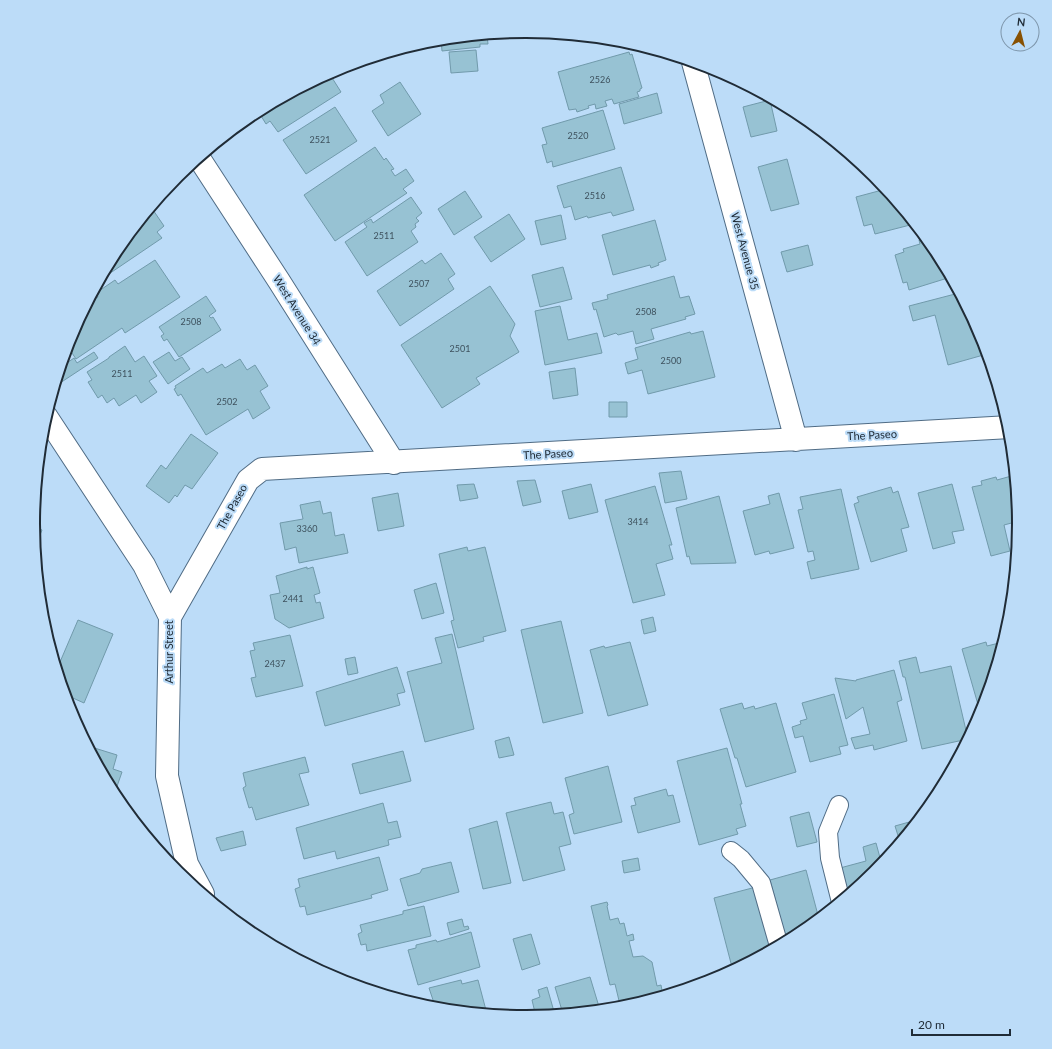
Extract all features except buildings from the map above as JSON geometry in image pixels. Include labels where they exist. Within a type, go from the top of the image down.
[{"type":"street","name":"West Avenue 35","points":[[695,69],[796,440]]},
{"type":"street","name":"West Avenue 34","points":[[202,162],[394,463]]},
{"type":"street","name":"Arthur Street","points":[[51,423],[144,565],[170,617],[167,776],[187,864],[197,883]]},
{"type":"street","name":"The Paseo","points":[[170,617],[248,480],[262,469],[394,463],[1002,427]]},
{"type":"lane","points":[[839,805],[828,832],[830,858],[840,896]]},
{"type":"lane","points":[[731,851],[741,859],[761,883],[777,941]]}]
